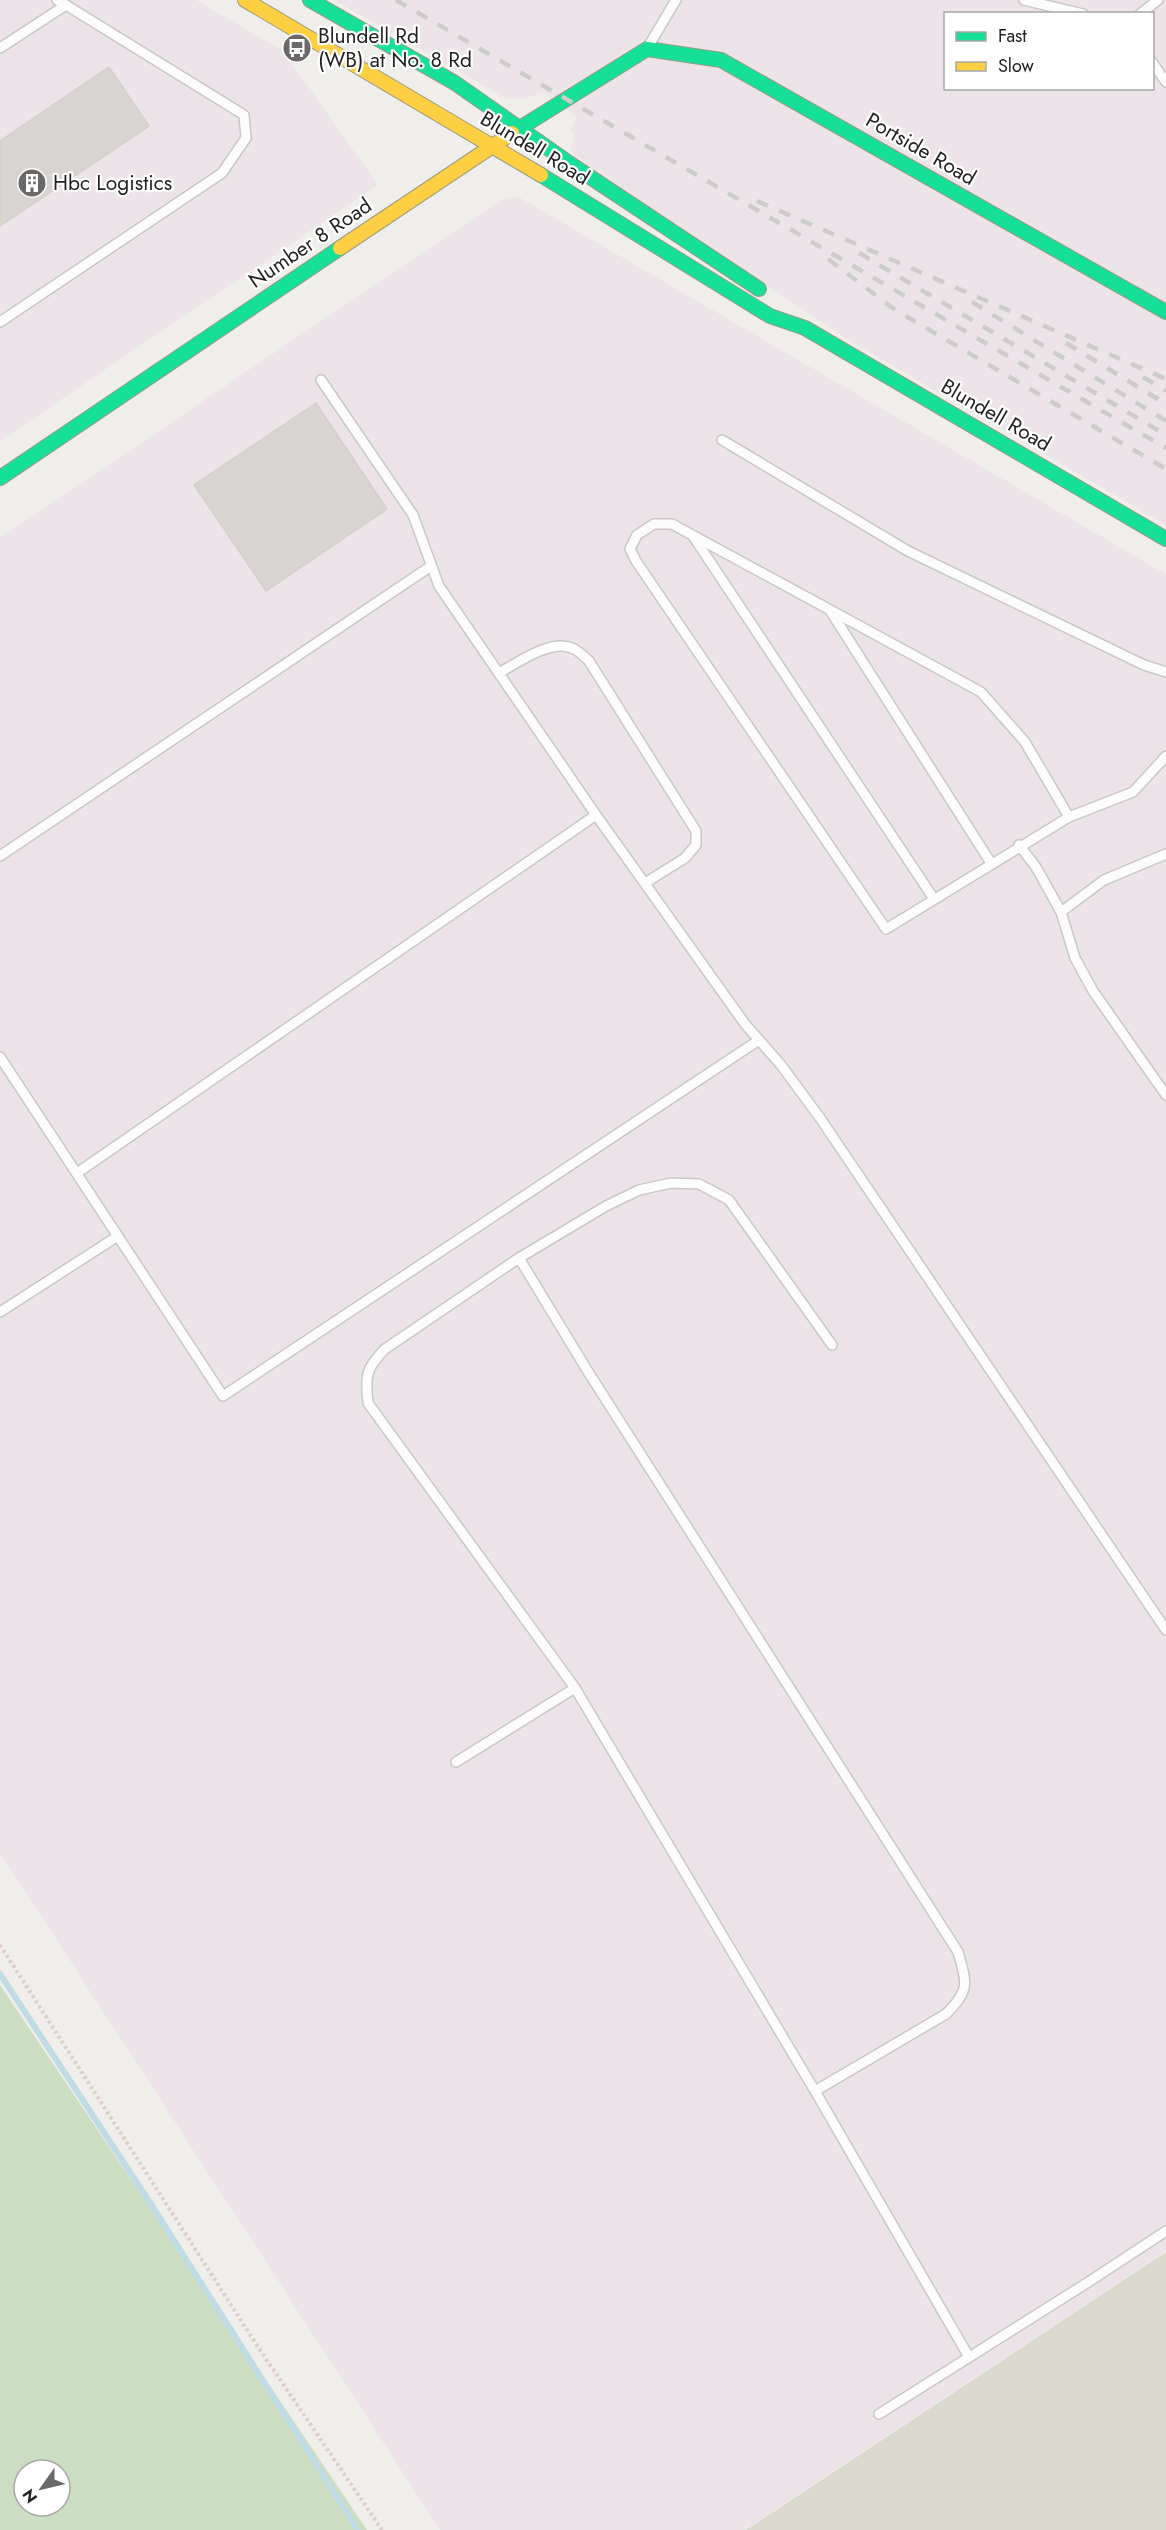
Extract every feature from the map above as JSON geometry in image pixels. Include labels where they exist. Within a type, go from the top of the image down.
[{"type":"main road","name":"Blundell Road","points":[[245,0],[492,145],[770,316],[805,327]]},
{"type":"main road","name":"Blundell Road","points":[[310,0],[455,83],[569,163],[775,300],[805,327],[1166,539]]},
{"type":"main road","name":"Number 8 Road","points":[[0,478],[492,145],[647,49]]},
{"type":"main road","name":"Portside Road","points":[[647,49],[721,60],[1166,312]]},
{"type":"lane","points":[[0,322],[222,173],[246,138],[244,115],[57,0]]},
{"type":"lane","points":[[647,49],[676,0]]},
{"type":"lane","points":[[1024,0],[1075,12]]},
{"type":"lane","points":[[1143,12],[1158,0]]},
{"type":"lane","points":[[0,48],[66,5]]},
{"type":"lane","points":[[1154,65],[1166,82]]},
{"type":"lane","points":[[321,380],[413,515],[439,586],[745,1024],[781,1065],[820,1118],[1166,1630]]},
{"type":"lane","points":[[722,440],[908,551],[1144,665],[1166,672]]},
{"type":"lane","points":[[1069,817],[1024,742],[981,692],[672,524],[654,524],[637,535],[630,549],[652,586],[886,929],[1019,845],[1069,817],[1133,792],[1166,756]]},
{"type":"lane","points":[[692,535],[934,899]]},
{"type":"lane","points":[[0,856],[431,566]]},
{"type":"lane","points":[[830,610],[991,863]]},
{"type":"lane","points":[[499,673],[534,653],[556,646],[573,647],[590,661],[696,831],[696,845],[684,858],[645,883]]},
{"type":"lane","points":[[77,1173],[597,815]]},
{"type":"lane","points":[[1019,845],[1036,867],[1061,912],[1075,957],[1094,991],[1166,1095]]},
{"type":"lane","points":[[1061,912],[1104,880],[1166,854]]},
{"type":"lane","points":[[0,1057],[223,1396],[759,1040]]},
{"type":"lane","points":[[832,1345],[729,1200],[699,1184],[670,1183],[639,1190],[606,1206],[519,1258],[385,1349],[370,1364],[366,1385],[368,1403],[574,1688],[815,2091],[969,2357]]},
{"type":"lane","points":[[0,1312],[118,1236]]},
{"type":"lane","points":[[519,1258],[587,1370],[958,1952],[966,1979],[962,1998],[946,2014],[815,2091]]},
{"type":"lane","points":[[456,1762],[574,1688]]},
{"type":"lane","points":[[879,2414],[1166,2231]]},
{"type":"path","points":[[0,1945],[258,2347],[382,2530]]},
{"type":"shaded area","points":[[0,0],[196,0],[296,58],[293,65],[378,185],[0,441]]},
{"type":"shaded area","points":[[334,0],[1166,0],[1166,525],[857,345],[691,237],[573,154],[570,145],[574,144],[574,132],[570,131],[577,116],[542,92],[524,99],[505,98]]},
{"type":"shaded area","points":[[517,196],[1166,574],[1166,2251],[745,2530],[440,2530],[0,1853],[0,538],[499,201]]},
{"type":"shaded area","points":[[1166,2252],[1166,2530],[746,2530]]},
{"type":"green space","points":[[0,1985],[367,2530],[0,2530]]},
{"type":"building","name":"Hbc Logistics","points":[[109,67],[149,126],[0,226],[0,141]]},
{"type":"building","points":[[316,403],[387,509],[266,591],[194,485]]},
{"type":"waterway","points":[[0,1974],[149,2201],[358,2530]]},
{"type":"railway","points":[[396,0],[1166,448]]},
{"type":"railway","points":[[757,201],[1166,379]]},
{"type":"railway","points":[[859,253],[1166,435]]},
{"type":"railway","points":[[828,259],[894,309],[1166,469]]},
{"type":"railway","points":[[972,302],[1166,421]]},
{"type":"railway","points":[[1066,343],[1166,404]]},
{"type":"railway","points":[[1143,377],[1166,391]]},
{"type":"traffic: fast","points":[[310,0],[455,83],[569,163],[759,289]]},
{"type":"traffic: fast","points":[[512,133],[647,49],[721,60],[1166,312]]},
{"type":"traffic: fast","points":[[541,175],[770,316],[805,328],[1166,539]]},
{"type":"traffic: fast","points":[[0,478],[340,248]]},
{"type":"traffic: slow","points":[[245,0],[541,175]]},
{"type":"traffic: slow","points":[[340,248],[512,133]]},
{"type":"place","name":"Blundell Rd (WB) at No. 8 Rd","points":[[297,48]]},
{"type":"place","name":"Hbc Logistics","points":[[32,183]]}]
